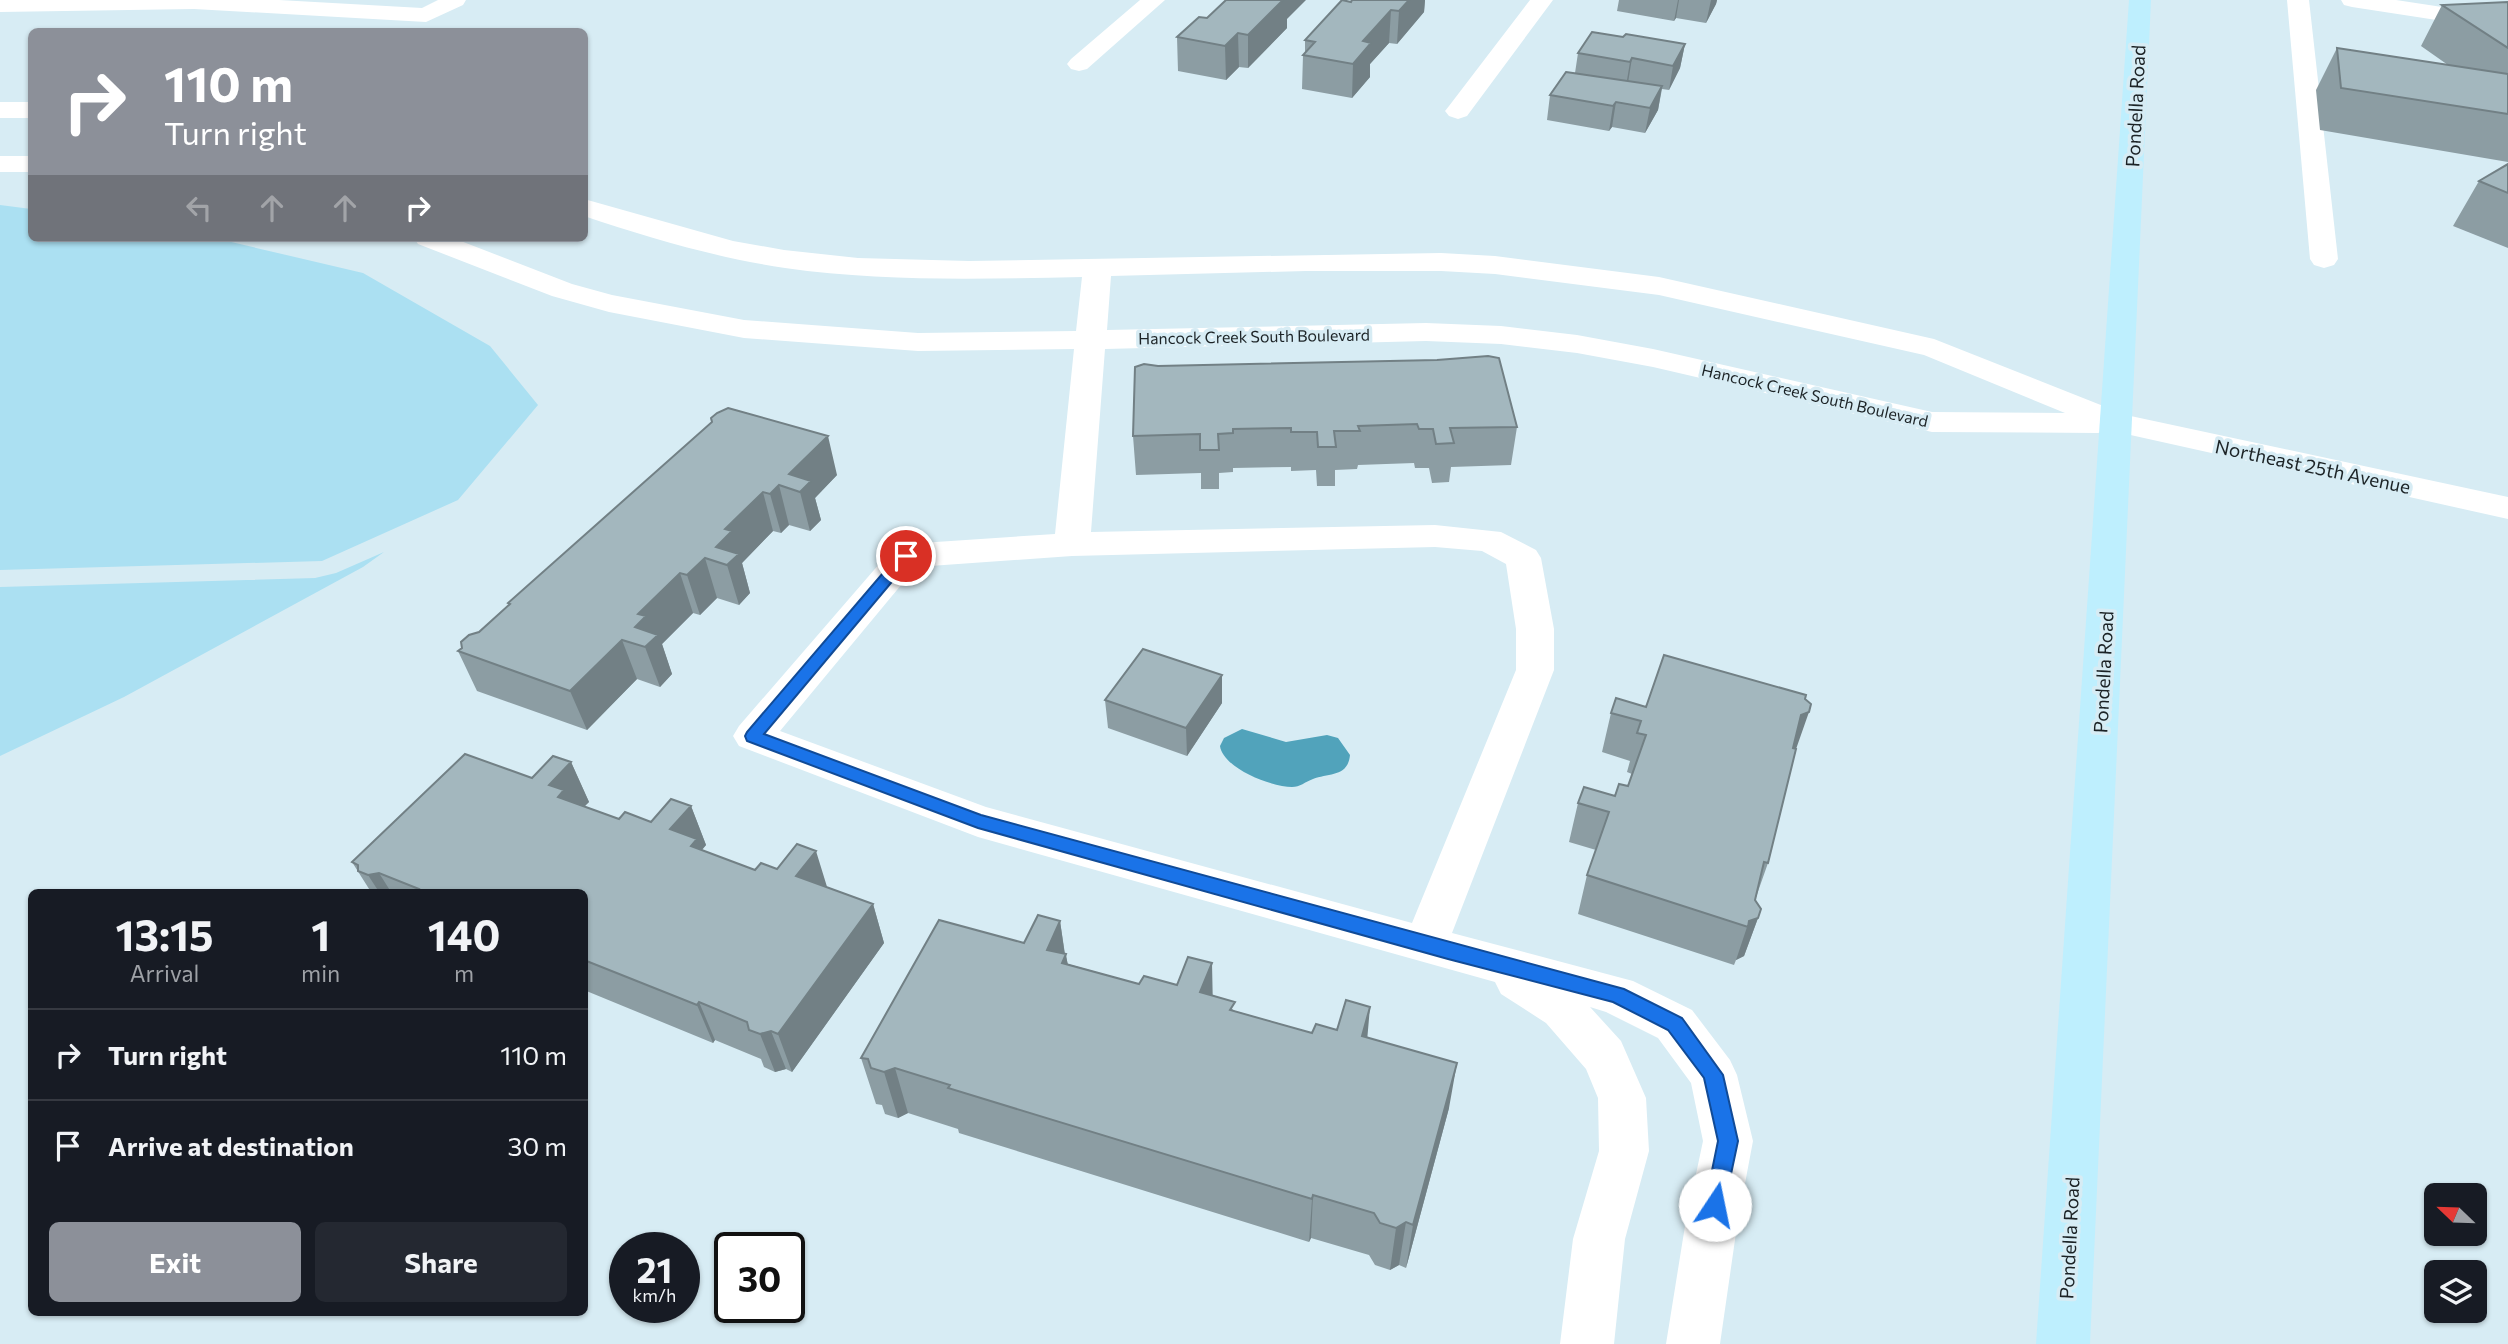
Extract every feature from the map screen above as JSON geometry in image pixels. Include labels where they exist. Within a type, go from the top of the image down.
[{"type":"main road","name":"Pondella Road","points":[[2063,1344],[2140,0]]},
{"type":"street","points":[[0,5],[196,1],[426,15],[455,0]]},
{"type":"street","points":[[1079,64],[1154,0]]},
{"type":"street","points":[[1458,111],[1542,0]]},
{"type":"street","points":[[2298,0],[2324,258]]},
{"type":"street","points":[[2352,0],[2508,24]]},
{"type":"street","points":[[220,25],[247,5]]},
{"type":"street","points":[[0,110],[28,110]]},
{"type":"street","points":[[0,164],[28,164]]},
{"type":"street","points":[[588,207],[651,230],[784,258],[918,270],[1441,262],[1604,277],[1659,286],[1934,348],[2117,424]]},
{"type":"street","name":"Hancock Creek South Boulevard","points":[[439,242],[585,296],[744,329],[918,342],[1426,332],[1501,335],[1577,344],[1653,358],[1932,422],[2117,424]]},
{"type":"street","points":[[1072,544],[1097,268]]},
{"type":"street","name":"Northeast 25th Avenue","points":[[2117,424],[2508,508]]},
{"type":"street","points":[[1425,945],[1535,670],[1535,629],[1523,558],[1489,540],[1435,536],[1072,544],[906,556],[753,736],[978,821],[1425,945],[1617,995],[1675,1024],[1713,1075],[1728,1141],[1711,1226],[1693,1344]]},
{"type":"street","points":[[1492,963],[1562,1009],[1604,1056],[1622,1098],[1624,1151],[1599,1239],[1587,1344]]},
{"type":"shaded area","points":[[0,205],[28,209],[28,242],[231,242],[363,273],[490,346],[538,405],[458,500],[322,561],[0,570]]},
{"type":"shaded area","points":[[384,552],[363,567],[124,697],[0,756],[0,587],[315,578],[336,573]]},
{"type":"shaded area","points":[[1242,729],[1286,742],[1327,735],[1338,738],[1350,755],[1346,767],[1337,773],[1298,786],[1272,784],[1239,769],[1223,754],[1220,746],[1224,738]]},
{"type":"building","points":[[1226,0],[1283,0],[1248,35],[1238,33],[1225,46],[1177,37],[1199,17],[1207,18]]},
{"type":"building","points":[[1342,0],[1409,0],[1399,11],[1391,10],[1363,41],[1371,43],[1353,64],[1303,55],[1315,42],[1305,40]]},
{"type":"building","points":[[2508,2],[2508,48],[2442,5]]},
{"type":"building","points":[[1592,32],[1623,37],[1626,34],[1685,44],[1673,66],[1632,58],[1630,62],[1578,53]]},
{"type":"building","points":[[2337,48],[2508,74],[2508,114],[2341,88]]},
{"type":"building","points":[[1566,72],[1662,86],[1650,108],[1616,102],[1613,106],[1550,95]]},
{"type":"building","points":[[2508,164],[2508,193],[2479,181]]},
{"type":"building","points":[[1488,356],[1499,358],[1517,427],[1450,428],[1454,443],[1436,444],[1433,429],[1419,429],[1417,424],[1358,426],[1360,431],[1334,431],[1336,447],[1318,447],[1317,432],[1291,432],[1291,428],[1233,429],[1233,433],[1218,434],[1219,450],[1200,450],[1200,434],[1133,436],[1135,367],[1144,364],[1158,366],[1437,360]]},
{"type":"building","points":[[728,408],[828,436],[789,474],[811,481],[800,492],[779,485],[770,494],[763,492],[725,529],[732,531],[716,547],[739,554],[727,565],[705,558],[687,575],[680,573],[638,614],[646,616],[635,627],[658,635],[645,647],[622,640],[570,691],[458,651],[462,648],[461,642],[469,635],[479,632],[510,604],[508,603],[712,422],[711,418]]},
{"type":"building","points":[[1143,649],[1222,675],[1186,728],[1105,700]]},
{"type":"building","points":[[1664,655],[1806,695],[1805,699],[1811,704],[1809,712],[1801,715],[1793,748],[1796,749],[1768,863],[1764,862],[1755,900],[1761,909],[1758,918],[1749,921],[1748,927],[1587,875],[1609,812],[1578,803],[1584,787],[1615,796],[1619,784],[1628,786],[1646,735],[1637,733],[1641,721],[1611,713],[1616,698],[1646,707]]},
{"type":"building","points":[[465,754],[532,778],[553,756],[571,762],[549,785],[564,790],[558,797],[619,819],[625,812],[651,822],[671,799],[691,806],[670,829],[697,839],[691,846],[755,870],[761,863],[777,869],[797,844],[816,851],[796,876],[873,904],[778,1034],[771,1031],[760,1034],[749,1030],[747,1022],[588,962],[588,889],[419,889],[379,873],[368,875],[358,871],[358,865],[352,862]]},
{"type":"building","points":[[1038,915],[1060,921],[1047,950],[1066,954],[1062,963],[1139,984],[1144,976],[1177,985],[1188,957],[1212,963],[1200,992],[1235,1002],[1230,1010],[1312,1033],[1316,1024],[1337,1030],[1346,1000],[1370,1007],[1362,1036],[1457,1063],[1413,1225],[1406,1222],[1396,1228],[1380,1223],[1374,1213],[1313,1195],[1312,1199],[948,1088],[950,1085],[895,1068],[884,1072],[871,1068],[868,1059],[861,1058],[939,920],[1024,943]]},
{"type":"route","points":[[906,556],[753,736],[978,821],[1617,995],[1675,1024],[1713,1075],[1728,1141],[1715,1205]]}]
